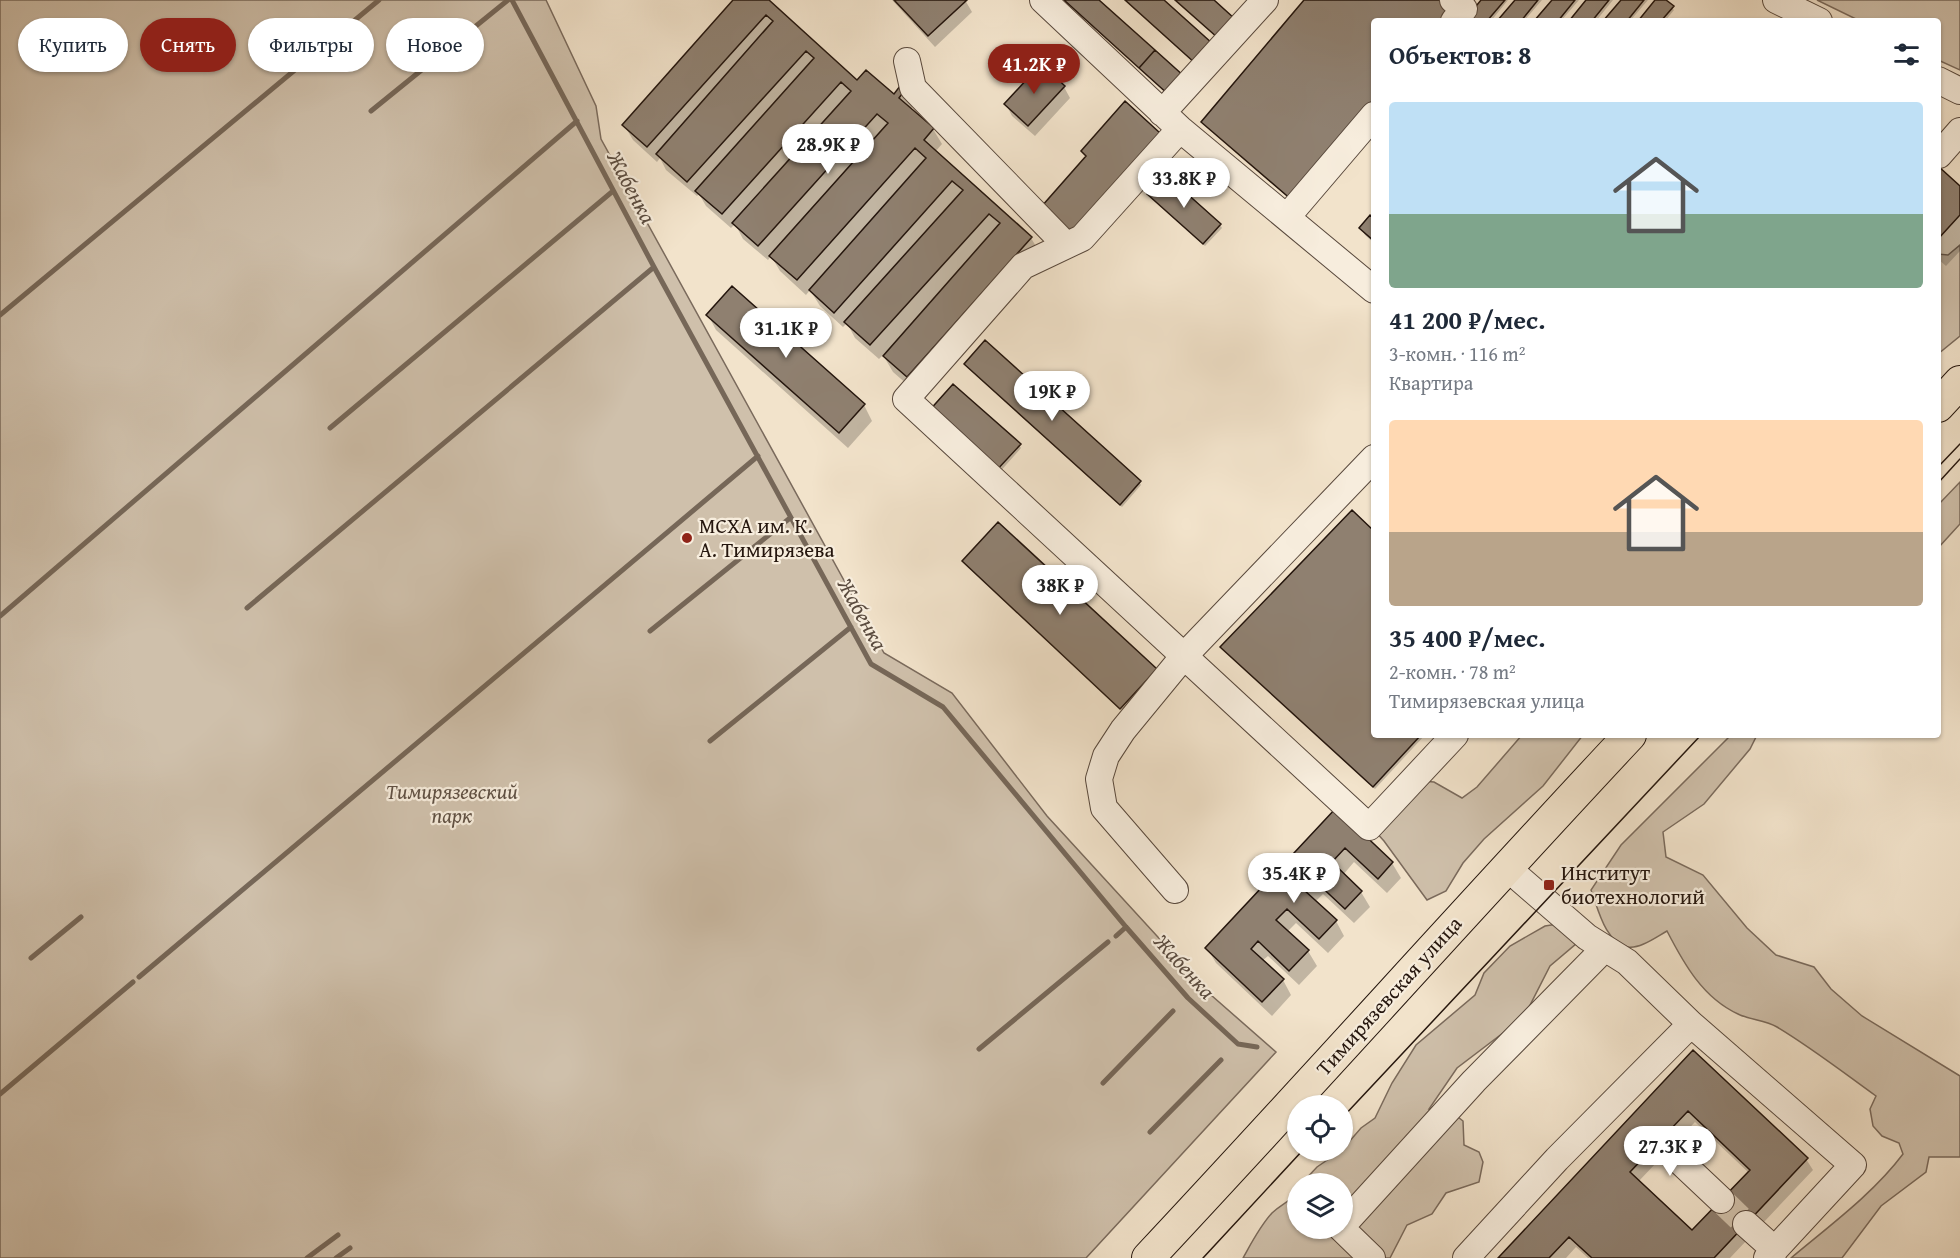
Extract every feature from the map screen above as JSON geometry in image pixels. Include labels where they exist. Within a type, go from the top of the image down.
[{"type":"main road","points":[[1941,403],[1960,382]]},
{"type":"main road","name":"Тимирязевская улица","points":[[1148,1258],[1627,738]]},
{"type":"street","points":[[1043,0],[1171,121],[1371,287]]},
{"type":"street","points":[[1265,0],[1082,238],[1023,266],[906,399],[1369,827],[1452,738]]},
{"type":"street","points":[[1454,0],[1464,9],[1456,18]]},
{"type":"street","points":[[1776,0],[1813,18]]},
{"type":"street","points":[[908,61],[913,88],[1066,245]]},
{"type":"street","points":[[1941,82],[1960,91]]},
{"type":"street","points":[[1287,217],[1371,119]]},
{"type":"street","points":[[1941,153],[1960,131]]},
{"type":"street","points":[[1175,890],[1104,808],[1099,779],[1106,756],[1123,730],[1183,657],[1371,461]]},
{"type":"street","points":[[1506,867],[1587,937],[1626,962],[1691,1024],[1853,1165],[1771,1254],[1746,1224]]},
{"type":"street","points":[[1353,1215],[1474,1081],[1604,949]]},
{"type":"street","points":[[1466,1258],[1557,1160],[1691,1024]]},
{"type":"street","points":[[1668,1150],[1721,1200]]},
{"type":"street","points":[[1353,1238],[1372,1258]]},
{"type":"green space","name":"Тимирязевский парк","points":[[0,0],[546,0],[596,106],[601,139],[884,653],[952,693],[1047,816],[1211,995],[1276,1052],[1086,1258],[0,1258]]},
{"type":"green space","points":[[1817,0],[1960,0],[1960,70],[1941,61],[1941,18],[1854,18]]},
{"type":"green space","points":[[1960,245],[1960,336],[1941,352],[1941,254],[1948,255]]},
{"type":"green space","points":[[1960,482],[1960,524],[1941,545],[1941,502]]},
{"type":"green space","points":[[1519,738],[1581,738],[1543,786],[1484,839],[1463,863],[1446,891],[1427,900],[1375,831],[1397,779],[1434,782],[1462,798],[1477,787]]},
{"type":"green space","points":[[1728,738],[1756,738],[1750,749],[1704,804],[1663,832],[1666,857],[1703,875],[1747,928],[1776,955],[1814,967],[1831,989],[1862,1016],[1960,1076],[1960,1157],[1929,1157],[1926,1172],[1881,1206],[1842,1258],[1791,1258],[1878,1183],[1903,1154],[1899,1143],[1882,1136],[1873,1126],[1870,1109],[1876,1096],[1777,1027],[1738,1014],[1715,999],[1688,968],[1667,931],[1648,942],[1633,947],[1620,944],[1614,939],[1604,924],[1591,890],[1621,845]]},
{"type":"green space","points":[[1564,923],[1577,943],[1550,966],[1524,1017],[1457,1068],[1429,1109],[1448,1109],[1463,1121],[1464,1145],[1479,1152],[1483,1162],[1479,1182],[1446,1193],[1432,1214],[1407,1225],[1390,1258],[1243,1258],[1268,1218],[1287,1202],[1287,1239],[1353,1239],[1353,1173],[1311,1173],[1326,1161],[1353,1161],[1353,1137],[1375,1118],[1392,1083],[1416,1045],[1475,995],[1484,973],[1510,946],[1545,926]]},
{"type":"building","points":[[733,0],[769,0],[857,80],[866,70],[894,94],[900,86],[905,90],[899,98],[934,128],[924,140],[1032,237],[907,377],[883,356],[1000,223],[989,214],[870,345],[844,322],[963,190],[952,181],[834,313],[809,290],[926,158],[915,148],[797,280],[769,256],[888,123],[877,114],[758,246],[732,223],[851,91],[841,82],[722,214],[695,191],[814,58],[806,51],[687,182],[656,154],[773,21],[766,15],[647,147],[622,125]]},
{"type":"building","points":[[894,0],[967,0],[928,36]]},
{"type":"building","points":[[1064,0],[1099,0],[1155,50],[1139,68]]},
{"type":"building","points":[[1125,0],[1164,0],[1213,44],[1196,64]]},
{"type":"building","points":[[1175,0],[1214,0],[1235,19],[1218,38]]},
{"type":"building","points":[[1304,0],[1444,0],[1455,9],[1448,18],[1371,18],[1371,109],[1293,201],[1201,122]]},
{"type":"building","points":[[1481,0],[1505,0],[1490,18],[1466,18]]},
{"type":"building","points":[[1515,0],[1538,0],[1523,18],[1500,18]]},
{"type":"building","points":[[1552,0],[1575,0],[1560,18],[1537,18]]},
{"type":"building","points":[[1586,0],[1609,0],[1594,18],[1571,18]]},
{"type":"building","points":[[1621,0],[1644,0],[1629,18],[1606,18]]},
{"type":"building","points":[[1655,0],[1666,0],[1674,6],[1664,18],[1640,18]]},
{"type":"building","points":[[1155,50],[1185,77],[1169,95],[1139,68]]},
{"type":"building","points":[[1041,64],[1065,86],[1028,126],[1004,104]]},
{"type":"building","points":[[1125,101],[1160,133],[1073,233],[1042,206],[1086,156],[1081,151]]},
{"type":"building","points":[[1941,169],[1960,186],[1960,215],[1941,236]]},
{"type":"building","points":[[1165,174],[1221,224],[1203,244],[1147,194]]},
{"type":"building","points":[[1370,215],[1371,238],[1359,228]]},
{"type":"building","points":[[732,286],[865,404],[839,433],[706,315]]},
{"type":"building","points":[[985,340],[1141,481],[1120,505],[964,364]]},
{"type":"building","points":[[953,384],[1021,444],[995,472],[928,412]]},
{"type":"building","points":[[1352,510],[1371,528],[1371,738],[1418,738],[1373,787],[1220,647]]},
{"type":"building","points":[[998,522],[1157,669],[1120,709],[962,561]]},
{"type":"building","points":[[1336,808],[1393,862],[1378,879],[1345,848],[1332,862],[1362,891],[1345,909],[1314,880],[1304,890],[1337,920],[1319,939],[1287,909],[1276,920],[1309,950],[1289,971],[1258,941],[1251,949],[1284,979],[1262,1002],[1205,948]]},
{"type":"building","points":[[1693,1050],[1808,1158],[1714,1258],[1592,1258],[1569,1237],[1549,1258],[1498,1258]],"holes":[[[1688,1111],[1750,1170],[1692,1230],[1630,1172]]]},
{"type":"waterway","points":[[0,315],[379,0]]},
{"type":"waterway","points":[[371,111],[508,0]]},
{"type":"waterway","name":"Жабенка","points":[[512,0],[654,267],[871,664],[943,707],[1188,998],[1238,1044],[1257,1047]]},
{"type":"waterway","points":[[0,616],[577,121]]},
{"type":"waterway","points":[[330,428],[613,191]]},
{"type":"waterway","points":[[247,608],[654,267]]},
{"type":"waterway","points":[[139,977],[758,456]]},
{"type":"waterway","points":[[650,631],[790,518]]},
{"type":"waterway","points":[[710,741],[851,627]]},
{"type":"waterway","points":[[31,958],[81,917]]},
{"type":"waterway","points":[[1116,936],[1126,927]]},
{"type":"waterway","points":[[979,1049],[1108,942]]},
{"type":"waterway","points":[[0,1094],[133,982]]},
{"type":"waterway","points":[[1103,1083],[1173,1011]]},
{"type":"waterway","points":[[1150,1132],[1221,1060]]},
{"type":"waterway","points":[[307,1258],[338,1235]]},
{"type":"waterway","points":[[336,1258],[350,1248]]},
{"type":"tunnel","points":[[1721,1200],[1746,1224]]},
{"type":"tram line","points":[[1941,464],[1960,444]]},
{"type":"tram line","points":[[1941,480],[1960,459]]},
{"type":"tram line","points":[[1353,1106],[1698,738]]},
{"type":"tram line","points":[[1203,1258],[1293,1161]]},
{"type":"place","name":"МСХА им. К. А. Тимирязева","points":[[687,538]]},
{"type":"place","name":"Институт биотехнологий","points":[[1549,885]]}]
